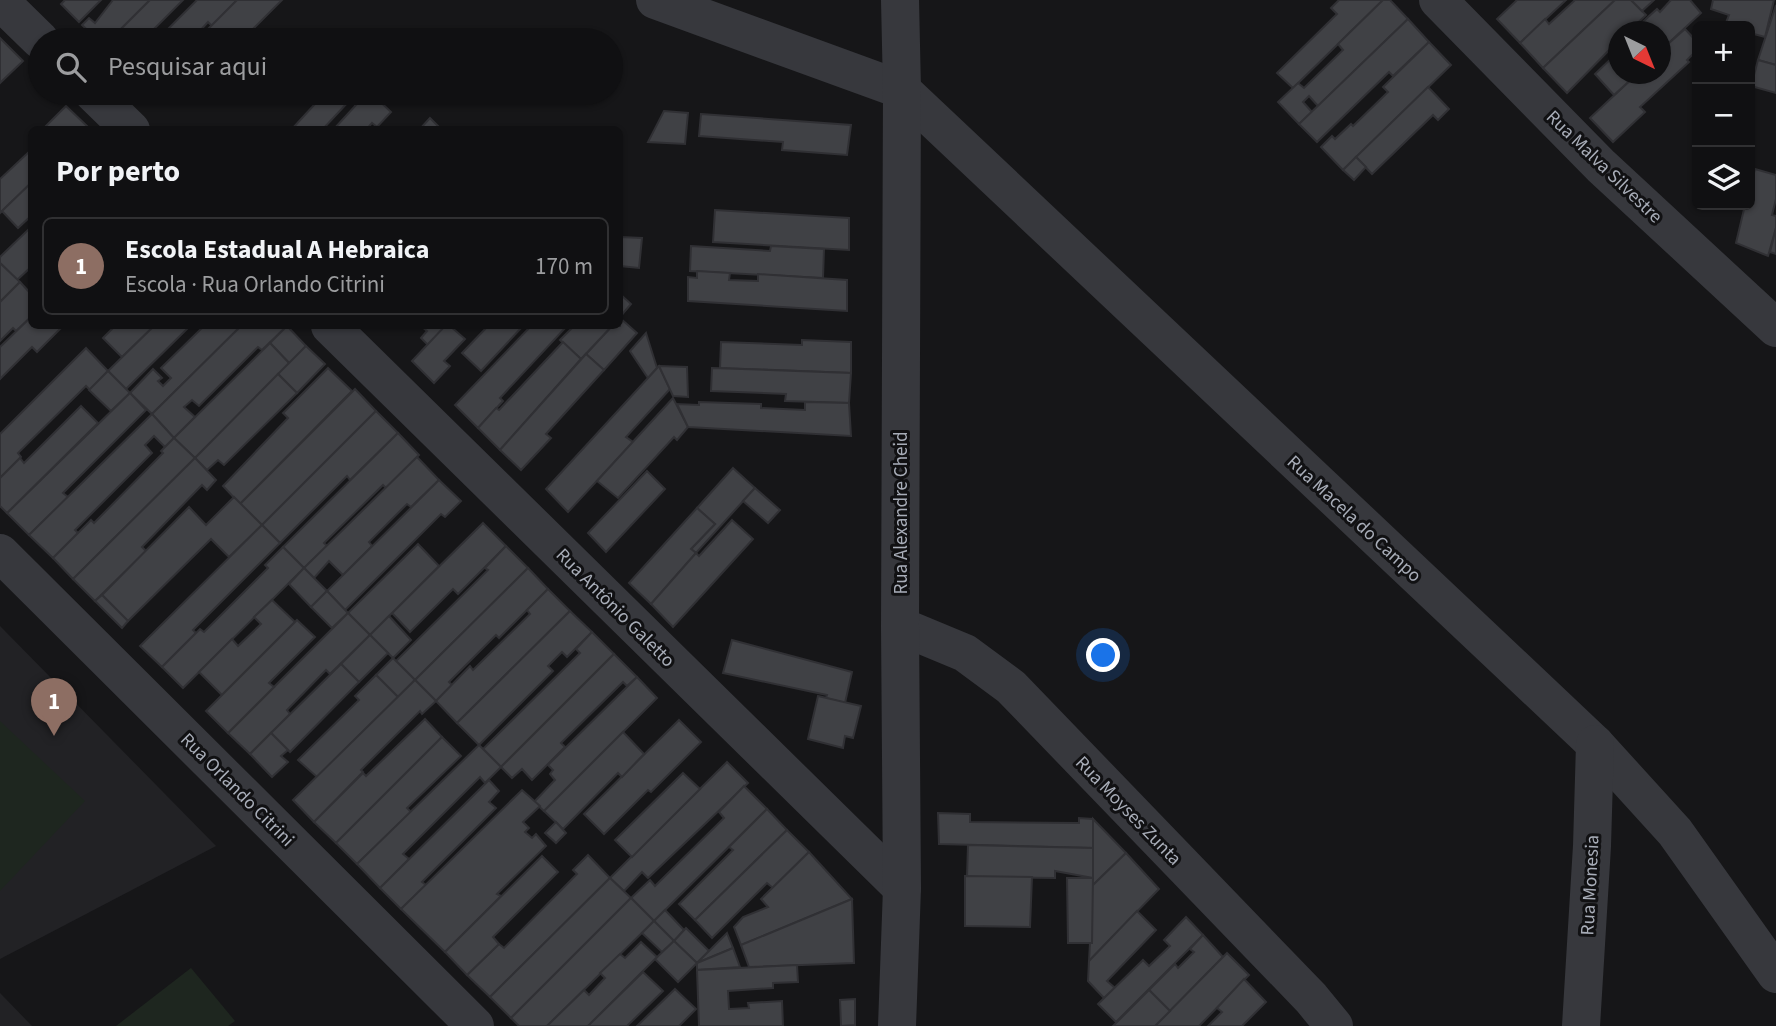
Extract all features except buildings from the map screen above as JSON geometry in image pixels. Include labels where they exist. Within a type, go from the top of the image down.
[{"type":"street","points":[[655,0],[902,90]]},
{"type":"street","name":"Rua Alexandre Cheid","points":[[897,1026],[902,888],[900,0]]},
{"type":"street","name":"Rua Malva Silvestre","points":[[1438,0],[1601,166],[1775,327]]},
{"type":"street","points":[[0,1],[28,28]]},
{"type":"street","name":"Rua Macela do Campo","points":[[902,90],[1595,744],[1675,832],[1776,974]]},
{"type":"street","points":[[105,105],[127,126]]},
{"type":"street","name":"Rua Antônio Galetto","points":[[333,329],[902,888]]},
{"type":"street","name":"Rua Orlando Citrini","points":[[0,554],[475,1026]]},
{"type":"street","name":"Rua Moyses Zunta","points":[[900,626],[965,653],[1011,687],[1301,988],[1334,1026]]},
{"type":"street","name":"Rua Monesia","points":[[1581,1026],[1595,744]]},
{"type":"shaded area","points":[[0,626],[216,846],[0,959]]},
{"type":"shaded area","points":[[0,721],[85,801],[0,891]]},
{"type":"shaded area","points":[[191,968],[235,1021],[228,1026],[116,1026]]},
{"type":"shaded area","points":[[0,993],[32,1026],[0,1026]]},
{"type":"place","name":"Escola Estadual A Hebraica","points":[[54,736]]}]
